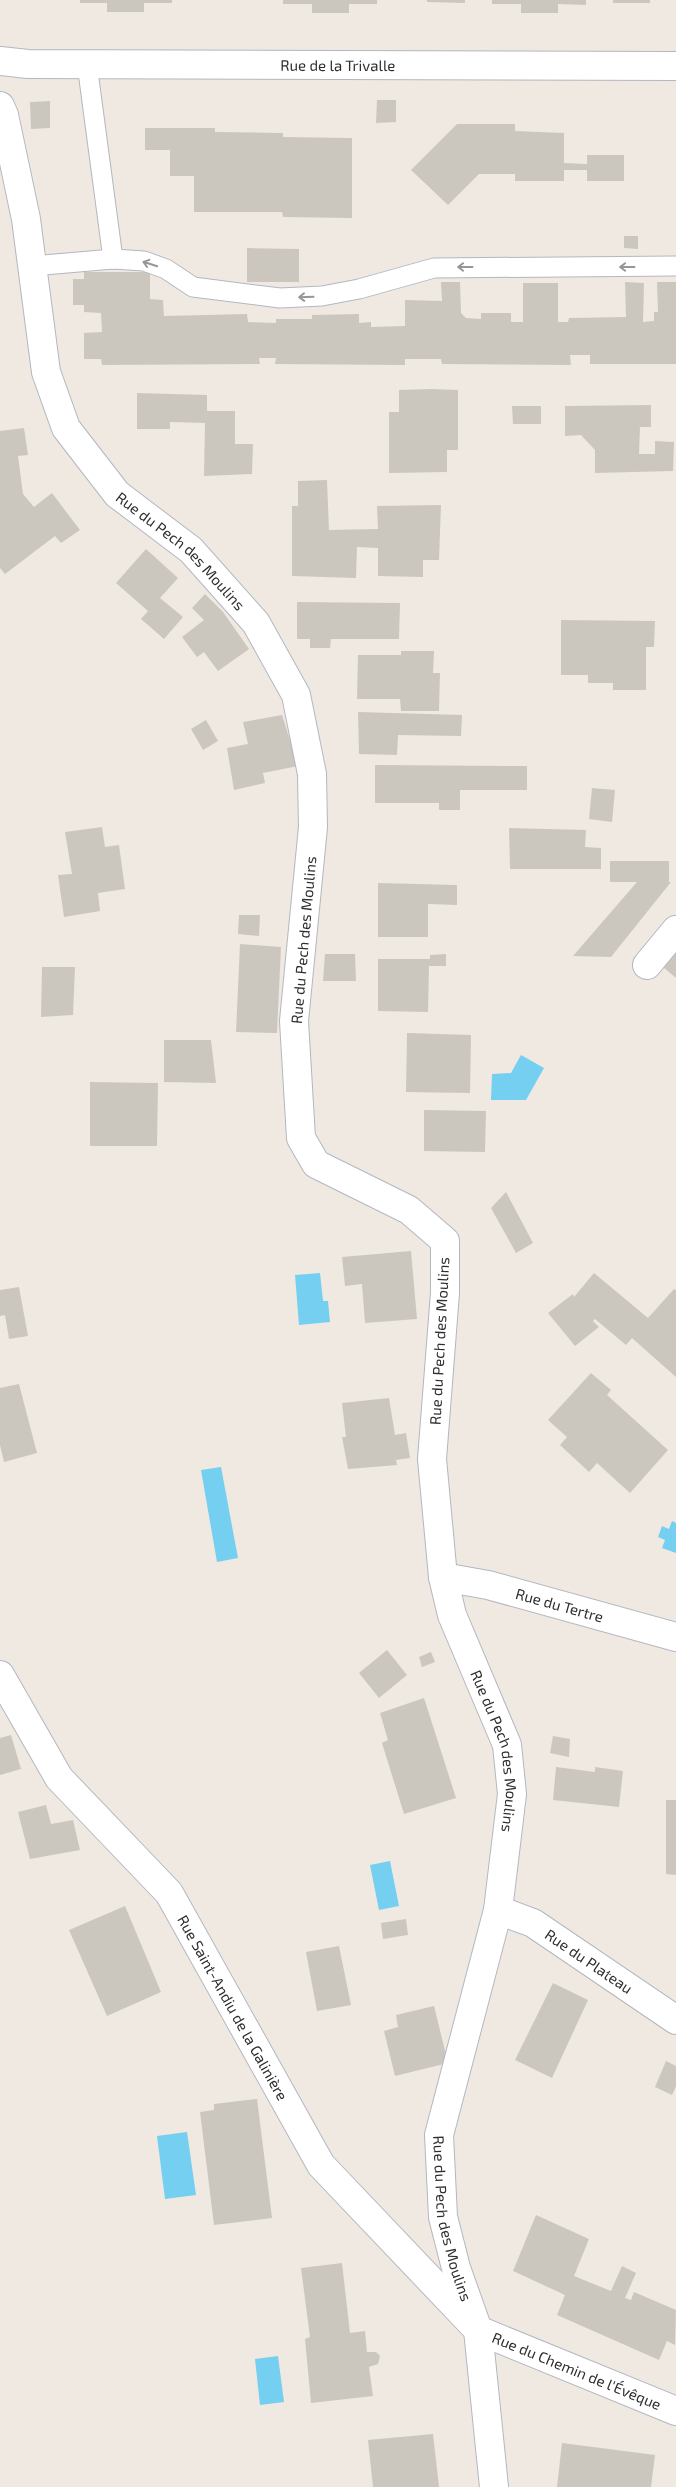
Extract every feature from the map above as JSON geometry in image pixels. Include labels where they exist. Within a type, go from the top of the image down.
[{"type":"street","name":"Rue de la Trivalle","points":[[0,61],[28,64],[676,66]]},
{"type":"street","name":"Rue du Pech des Moulins","points":[[0,106],[4,115],[26,219],[46,372],[66,428],[117,494],[191,550],[256,623],[296,695],[312,774],[313,827],[294,1021],[301,1138],[316,1164],[409,1210],[445,1241],[445,1292],[432,1459],[443,1577],[452,1615],[507,1745],[512,1794],[498,1910],[439,2135],[442,2217],[456,2268],[478,2330],[494,2487]]},
{"type":"street","points":[[646,965],[676,930]]},
{"type":"street","name":"Rue du Tertre","points":[[443,1577],[488,1585],[676,1637]]},
{"type":"street","name":"Rue Saint-Andiu de la Galinière","points":[[0,1675],[59,1778],[169,1893],[321,2166],[478,2330]]},
{"type":"street","name":"Rue du Plateau","points":[[498,1910],[533,1923],[676,2020]]},
{"type":"street","name":"Rue du Chemin de l'Évêque","points":[[478,2330],[676,2411]]},
{"type":"lane","points":[[87,64],[113,259]]},
{"type":"lane","points":[[32,266],[113,259],[144,261],[166,269],[193,287],[280,298],[322,296],[358,290],[434,268],[676,266]]},
{"type":"water","points":[[521,1055],[544,1068],[526,1100],[491,1100],[492,1074],[511,1073]]},
{"type":"water","points":[[320,1273],[323,1301],[328,1301],[330,1322],[299,1325],[295,1275]]},
{"type":"water","points":[[221,1467],[238,1558],[217,1562],[201,1470]]},
{"type":"water","points":[[672,1521],[676,1523],[676,1553],[662,1548],[665,1540],[658,1537],[662,1526],[669,1529]]},
{"type":"water","points":[[390,1861],[399,1906],[379,1910],[370,1865]]},
{"type":"water","points":[[187,2132],[196,2195],[165,2199],[157,2136]]},
{"type":"water","points":[[278,2356],[284,2402],[260,2405],[255,2359]]},
{"type":"building","points":[[80,0],[172,0],[172,3],[144,3],[144,12],[107,12],[107,3],[80,3]]},
{"type":"building","points":[[283,0],[377,0],[377,4],[349,4],[349,13],[312,13],[312,4],[283,4]]},
{"type":"building","points":[[427,0],[465,0],[465,3],[427,2]]},
{"type":"building","points":[[492,0],[586,0],[586,5],[558,4],[558,13],[521,13],[521,4],[492,4]]},
{"type":"building","points":[[613,0],[650,0],[650,3],[613,3]]},
{"type":"building","points":[[377,100],[396,100],[396,122],[376,123]]},
{"type":"building","points":[[50,101],[50,128],[31,129],[30,102]]},
{"type":"building","points":[[457,124],[515,124],[515,131],[564,133],[564,163],[587,164],[587,155],[624,155],[624,181],[587,181],[587,170],[564,170],[564,181],[515,181],[515,174],[479,174],[448,205],[411,170]]},
{"type":"building","points":[[145,128],[215,128],[215,132],[283,133],[283,137],[352,138],[352,218],[283,217],[282,212],[194,212],[194,176],[170,176],[170,150],[145,150]]},
{"type":"building","points":[[624,236],[638,236],[638,249],[624,248]]},
{"type":"building","points":[[247,248],[299,249],[299,282],[247,282]]},
{"type":"building","points":[[84,272],[150,272],[150,299],[163,300],[164,316],[247,314],[248,322],[276,323],[276,319],[312,319],[312,315],[359,314],[359,323],[371,322],[371,327],[405,326],[405,300],[442,301],[441,282],[460,282],[461,313],[466,318],[481,319],[481,313],[511,313],[511,322],[523,322],[523,283],[558,283],[558,322],[568,322],[569,318],[626,317],[625,282],[644,283],[643,322],[654,321],[654,312],[658,312],[657,282],[676,282],[676,364],[590,364],[590,355],[570,355],[571,365],[442,364],[441,359],[405,359],[405,365],[275,364],[276,358],[259,358],[260,364],[102,365],[101,359],[84,359],[84,333],[102,332],[101,313],[84,312],[84,305],[73,305],[73,279],[84,279]]},
{"type":"building","points":[[399,390],[458,390],[458,450],[447,450],[447,472],[389,473],[389,412],[399,412]]},
{"type":"building","points":[[137,393],[207,395],[207,411],[235,411],[235,444],[253,444],[252,474],[204,476],[205,423],[170,422],[170,429],[137,429]]},
{"type":"building","points":[[651,405],[651,427],[640,427],[639,454],[655,454],[655,441],[674,442],[673,471],[595,473],[595,450],[581,435],[565,436],[565,406]]},
{"type":"building","points":[[512,406],[541,406],[541,424],[513,424]]},
{"type":"building","points":[[24,428],[28,455],[18,456],[23,494],[34,507],[52,493],[80,530],[61,543],[55,536],[5,574],[0,568],[0,431]]},
{"type":"building","points":[[327,480],[329,530],[378,529],[377,506],[441,505],[439,560],[423,560],[423,577],[378,576],[378,548],[357,547],[356,578],[292,576],[292,506],[298,506],[298,481]]},
{"type":"building","points":[[146,549],[178,578],[160,598],[183,617],[164,639],[141,619],[148,611],[116,583]]},
{"type":"building","points":[[205,594],[223,612],[249,649],[218,671],[204,652],[197,657],[182,637],[204,620],[192,608]]},
{"type":"building","points":[[297,602],[400,603],[399,639],[331,639],[330,648],[310,648],[310,639],[297,639]]},
{"type":"building","points":[[561,620],[655,621],[654,647],[646,647],[646,690],[613,690],[613,683],[588,683],[588,675],[561,675]]},
{"type":"building","points":[[401,651],[434,651],[433,673],[440,673],[439,711],[401,711],[400,699],[357,699],[358,655],[401,655]]},
{"type":"building","points":[[358,712],[462,715],[461,736],[398,735],[397,755],[359,754]]},
{"type":"building","points":[[282,715],[298,766],[263,773],[265,783],[234,790],[227,748],[248,744],[243,722]]},
{"type":"building","points":[[206,720],[218,741],[203,750],[191,729]]},
{"type":"building","points":[[375,765],[527,766],[527,790],[460,790],[460,810],[439,810],[439,803],[375,803]]},
{"type":"building","points":[[592,788],[615,790],[612,822],[589,819]]},
{"type":"building","points":[[102,827],[105,847],[119,845],[125,889],[98,893],[100,911],[64,917],[58,875],[72,874],[65,832]]},
{"type":"building","points":[[509,828],[586,830],[585,847],[601,848],[601,869],[510,869]]},
{"type":"building","points":[[610,861],[669,861],[669,882],[671,882],[611,957],[573,956],[637,882],[610,882]]},
{"type":"building","points":[[378,883],[457,885],[457,905],[428,904],[428,937],[378,937]]},
{"type":"building","points":[[239,915],[260,915],[259,936],[238,934]]},
{"type":"building","points":[[240,944],[281,947],[277,1033],[236,1032]]},
{"type":"building","points":[[676,951],[676,978],[663,967]]},
{"type":"building","points":[[325,954],[355,954],[356,981],[323,981]]},
{"type":"building","points":[[446,954],[446,966],[429,966],[428,1012],[378,1011],[378,959],[430,959],[430,955]]},
{"type":"building","points":[[42,967],[75,967],[73,1015],[41,1017]]},
{"type":"building","points":[[407,1033],[471,1035],[470,1093],[406,1092]]},
{"type":"building","points":[[164,1040],[211,1040],[216,1083],[164,1082]]},
{"type":"building","points":[[90,1082],[158,1083],[157,1146],[90,1146]]},
{"type":"building","points":[[424,1110],[486,1111],[485,1152],[424,1151]]},
{"type":"building","points":[[506,1192],[533,1243],[516,1253],[491,1208]]},
{"type":"building","points":[[411,1251],[417,1319],[365,1323],[362,1284],[345,1286],[342,1257]]},
{"type":"building","points":[[594,1273],[648,1318],[674,1289],[676,1290],[676,1377],[632,1338],[626,1345],[595,1319],[593,1321],[599,1327],[575,1346],[548,1313],[573,1294],[574,1297]]},
{"type":"building","points":[[19,1287],[28,1336],[9,1339],[5,1315],[0,1316],[0,1290]]},
{"type":"building","points":[[591,1373],[611,1390],[607,1395],[668,1450],[630,1493],[597,1463],[589,1472],[560,1445],[567,1437],[548,1420]]},
{"type":"building","points":[[19,1384],[37,1453],[4,1462],[0,1445],[0,1388]]},
{"type":"building","points":[[389,1398],[395,1435],[406,1433],[410,1458],[396,1460],[397,1465],[348,1469],[342,1437],[346,1437],[342,1403]]},
{"type":"building","points":[[387,1650],[407,1675],[379,1698],[359,1673]]},
{"type":"building","points":[[431,1652],[435,1662],[422,1667],[419,1657]]},
{"type":"building","points":[[424,1698],[456,1798],[404,1814],[382,1743],[388,1740],[380,1713]]},
{"type":"building","points":[[11,1735],[21,1769],[0,1775],[0,1738]]},
{"type":"building","points":[[553,1736],[570,1739],[569,1757],[550,1753]]},
{"type":"building","points":[[556,1767],[595,1772],[595,1767],[623,1771],[619,1807],[553,1800]]},
{"type":"building","points":[[666,1800],[676,1800],[676,1875],[666,1874]]},
{"type":"building","points":[[46,1805],[51,1824],[73,1820],[80,1850],[30,1859],[18,1812]]},
{"type":"building","points":[[125,1906],[161,1992],[107,2016],[69,1930]]},
{"type":"building","points":[[406,1919],[408,1935],[383,1939],[381,1923]]},
{"type":"building","points":[[339,1946],[351,2005],[317,2011],[306,1952]]},
{"type":"building","points":[[553,1983],[588,2000],[552,2078],[515,2060]]},
{"type":"building","points":[[434,2006],[448,2063],[395,2076],[384,2031],[398,2027],[396,2015]]},
{"type":"building","points":[[666,2061],[676,2066],[676,2086],[672,2095],[655,2087]]},
{"type":"building","points":[[257,2099],[272,2218],[214,2225],[200,2112],[214,2110],[214,2104]]},
{"type":"building","points":[[536,2215],[589,2239],[574,2276],[611,2291],[622,2266],[636,2273],[625,2298],[631,2300],[634,2292],[676,2310],[675,2345],[667,2341],[659,2360],[557,2315],[565,2295],[513,2271]]},
{"type":"building","points":[[342,2263],[350,2333],[365,2331],[367,2352],[376,2352],[380,2356],[378,2364],[369,2367],[373,2396],[311,2403],[305,2339],[310,2337],[301,2268]]},
{"type":"building","points":[[433,2434],[439,2487],[373,2487],[368,2440]]},
{"type":"building","points":[[562,2443],[655,2455],[651,2487],[557,2487]]}]
